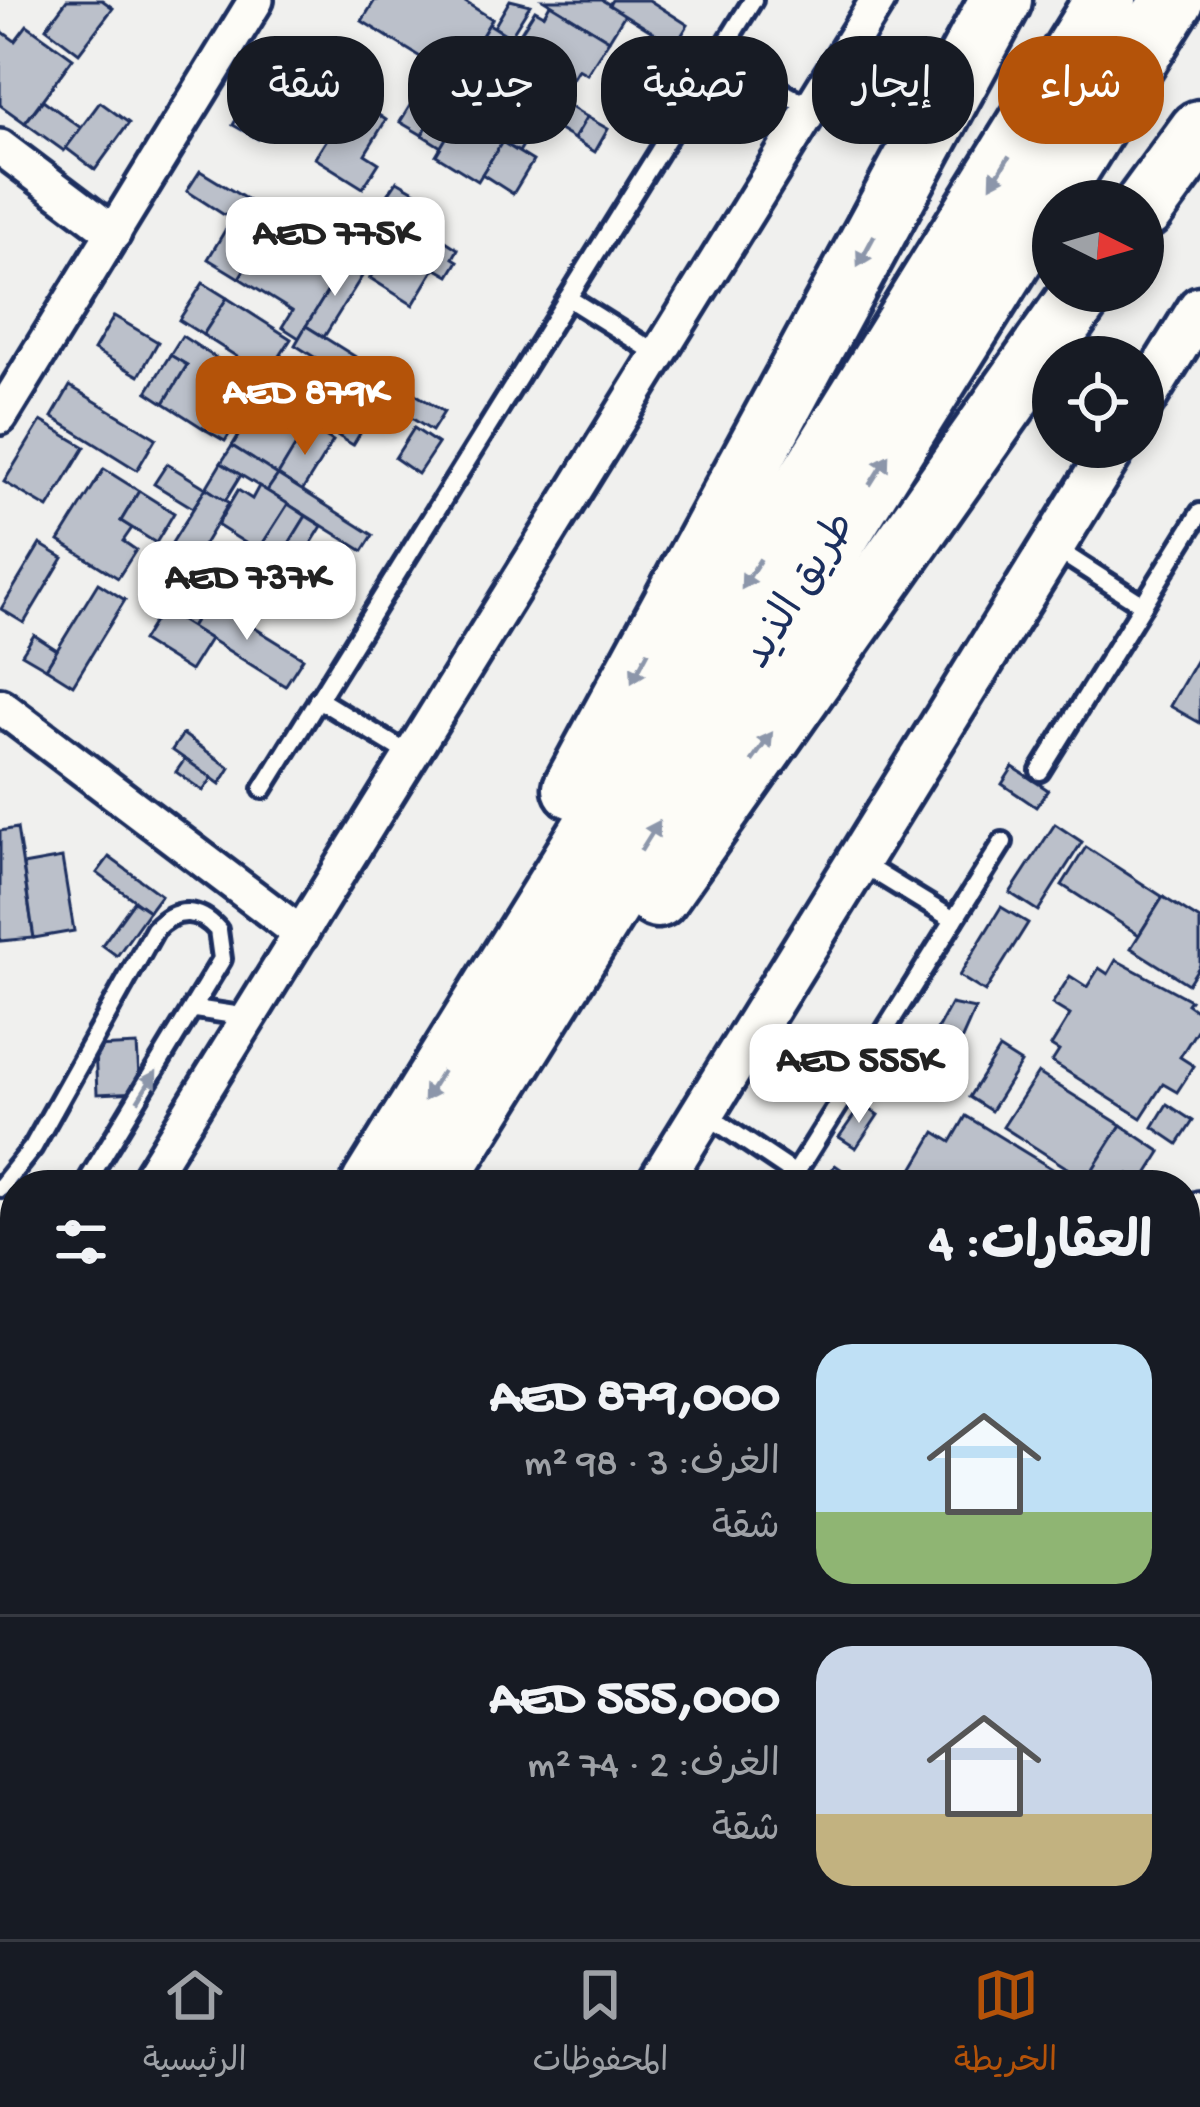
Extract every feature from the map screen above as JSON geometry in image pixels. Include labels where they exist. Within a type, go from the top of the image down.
[{"type":"highway","points":[[495,988],[512,918],[540,852],[1001,0]]},
{"type":"highway","name":"طريق الذيد","points":[[381,1170],[1106,0]]},
{"type":"highway","name":"طريق الذيد","points":[[442,1170],[1173,0]]},
{"type":"highway","points":[[1164,180],[1200,131]]},
{"type":"highway","points":[[484,1102],[547,1042],[602,975],[1069,312]]},
{"type":"street","points":[[0,417],[256,0]]},
{"type":"street","points":[[154,1170],[878,0]]},
{"type":"street","points":[[0,147],[114,233]]},
{"type":"street","points":[[1164,366],[1200,308]]},
{"type":"street","points":[[667,1170],[1101,468]]},
{"type":"street","points":[[0,706],[301,934]]},
{"type":"lane","points":[[730,36],[753,0]]},
{"type":"lane","points":[[788,95],[811,108]]},
{"type":"lane","points":[[263,789],[663,144]]},
{"type":"lane","points":[[568,298],[659,355]]},
{"type":"lane","points":[[1040,771],[1200,513]]},
{"type":"lane","points":[[1053,546],[1143,605]]},
{"type":"lane","points":[[318,699],[412,756]]},
{"type":"lane","points":[[797,1170],[1003,842]]},
{"type":"lane","points":[[859,861],[954,920]]},
{"type":"lane","points":[[15,1170],[33,1148],[155,929],[179,913],[208,919],[223,945],[216,973],[100,1170]]},
{"type":"lane","points":[[195,1009],[248,1017]]},
{"type":"lane","points":[[703,1112],[779,1170]]},
{"type":"building","points":[[67,0],[102,0],[113,8],[79,53],[46,28]]},
{"type":"building","points":[[375,0],[462,0],[492,19],[482,36],[408,36],[408,49],[362,21]]},
{"type":"building","points":[[510,0],[530,5],[511,36],[494,27]]},
{"type":"building","points":[[544,0],[602,0],[625,14],[611,36],[602,36]]},
{"type":"building","points":[[612,0],[649,0],[688,25],[681,36],[659,36],[609,5]]},
{"type":"building","points":[[550,4],[602,36],[601,52],[587,74],[577,71],[577,36],[519,35],[535,10],[544,15]]},
{"type":"building","points":[[489,24],[508,36],[482,36]]},
{"type":"building","points":[[27,25],[73,58],[25,123],[0,105],[0,30],[15,41]]},
{"type":"building","points":[[43,100],[81,128],[64,151],[25,123]]},
{"type":"building","points":[[100,102],[129,123],[95,170],[66,148]]},
{"type":"building","points":[[577,111],[587,117],[577,134]]},
{"type":"building","points":[[587,117],[601,125],[595,152],[577,141]]},
{"type":"building","points":[[324,144],[371,144],[365,154],[379,163],[363,188],[315,158]]},
{"type":"building","points":[[443,144],[501,144],[478,181],[436,155]]},
{"type":"building","points":[[501,144],[533,161],[513,194],[482,174]]},
{"type":"building","points":[[200,171],[246,199],[232,220],[187,191]]},
{"type":"building","points":[[397,181],[416,192],[402,215],[383,202]]},
{"type":"building","points":[[416,192],[429,201],[415,223],[402,215]]},
{"type":"building","points":[[246,199],[260,208],[242,237],[227,227]]},
{"type":"building","points":[[383,202],[429,231],[417,250],[371,221]]},
{"type":"building","points":[[260,208],[346,262],[299,338],[282,327],[292,311],[239,278],[258,247],[242,237]]},
{"type":"building","points":[[311,208],[361,239],[346,262],[297,231]]},
{"type":"building","points":[[371,221],[389,232],[379,250],[361,239]]},
{"type":"building","points":[[227,227],[258,247],[239,278],[208,259]]},
{"type":"building","points":[[438,236],[458,249],[453,258],[458,261],[449,276],[435,268],[413,305],[370,278],[385,254],[396,262],[408,244],[426,256]]},
{"type":"building","points":[[361,239],[379,250],[364,273],[346,262]]},
{"type":"building","points":[[346,262],[364,273],[324,337],[306,326]]},
{"type":"building","points":[[203,283],[227,298],[203,335],[179,320]]},
{"type":"building","points":[[227,298],[291,339],[267,376],[203,335]]},
{"type":"building","points":[[114,316],[158,342],[139,376],[94,350]]},
{"type":"building","points":[[306,326],[444,412],[432,431],[295,345]]},
{"type":"building","points":[[182,336],[224,363],[212,395],[224,403],[206,430],[164,403],[187,365],[170,355]]},
{"type":"building","points":[[170,355],[187,365],[164,403],[147,392]]},
{"type":"building","points":[[315,358],[381,399],[353,445],[286,404]]},
{"type":"building","points":[[224,363],[260,385],[242,414],[212,395]]},
{"type":"building","points":[[282,365],[302,377],[286,404],[312,420],[278,475],[232,446]]},
{"type":"building","points":[[70,386],[156,438],[137,470],[52,417]]},
{"type":"building","points":[[224,403],[242,414],[225,441],[206,430]]},
{"type":"building","points":[[41,421],[85,447],[48,508],[4,482]]},
{"type":"building","points":[[308,425],[333,441],[302,491],[278,475]]},
{"type":"building","points":[[414,428],[438,444],[418,474],[395,458]]},
{"type":"building","points":[[232,446],[278,475],[267,491],[221,463]]},
{"type":"building","points":[[221,463],[241,475],[225,501],[206,488]]},
{"type":"building","points":[[167,464],[206,488],[193,508],[154,484]]},
{"type":"building","points":[[104,469],[139,491],[121,521],[132,528],[123,541],[136,550],[118,578],[59,541]]},
{"type":"building","points":[[278,475],[373,535],[363,551],[267,491]]},
{"type":"building","points":[[259,486],[288,504],[258,551],[217,525],[238,490],[252,499]]},
{"type":"building","points":[[206,488],[229,503],[181,582],[157,567]]},
{"type":"building","points":[[139,491],[174,513],[156,543],[121,521]]},
{"type":"building","points":[[288,504],[306,516],[277,563],[258,551]]},
{"type":"building","points":[[306,516],[322,526],[293,573],[277,563]]},
{"type":"building","points":[[40,544],[63,558],[24,623],[1,609]]},
{"type":"building","points":[[157,567],[208,599],[191,627],[140,595]]},
{"type":"building","points":[[98,583],[125,600],[73,685],[46,668]]},
{"type":"building","points":[[208,599],[303,658],[285,686],[191,627]]},
{"type":"building","points":[[162,609],[210,639],[190,671],[142,641]]},
{"type":"building","points":[[34,635],[57,650],[46,668],[22,654]]},
{"type":"building","points":[[1200,654],[1200,723],[1170,706]]},
{"type":"building","points":[[183,734],[230,768],[220,784],[172,750]]},
{"type":"building","points":[[185,759],[212,778],[203,791],[176,772]]},
{"type":"building","points":[[1013,767],[1048,790],[1036,807],[1002,784]]},
{"type":"building","points":[[1055,824],[1082,842],[1038,911],[1010,893]]},
{"type":"building","points":[[17,828],[34,938],[0,941],[0,831]]},
{"type":"building","points":[[1086,847],[1163,897],[1139,935],[1062,885]]},
{"type":"building","points":[[109,857],[161,895],[149,911],[97,873]]},
{"type":"building","points":[[62,858],[74,931],[34,938],[23,865]]},
{"type":"building","points":[[1163,897],[1200,920],[1200,965],[1188,984],[1131,948]]},
{"type":"building","points":[[134,901],[149,911],[117,956],[102,945]]},
{"type":"building","points":[[1001,907],[1028,923],[985,992],[959,976]]},
{"type":"building","points":[[1116,960],[1190,1000],[1187,1004],[1200,1013],[1200,1025],[1180,1057],[1194,1066],[1177,1092],[1163,1084],[1141,1118],[1052,1062],[1059,1051],[1051,1046],[1070,1015],[1052,1004],[1070,976],[1087,987],[1099,968],[1108,974]]},
{"type":"building","points":[[951,1004],[975,1009],[948,1070],[918,1065]]},
{"type":"building","points":[[137,1045],[140,1092],[97,1094],[95,1047]]},
{"type":"building","points":[[999,1049],[1021,1063],[991,1111],[969,1097]]},
{"type":"building","points":[[1038,1073],[1121,1125],[1092,1170],[1070,1170],[1003,1127]]},
{"type":"building","points":[[862,1104],[878,1115],[856,1148],[839,1137]]},
{"type":"building","points":[[1167,1104],[1193,1121],[1178,1144],[1153,1127]]},
{"type":"building","points":[[966,1116],[1054,1170],[913,1170],[935,1132],[951,1142]]},
{"type":"building","points":[[1121,1125],[1161,1152],[1150,1170],[1092,1170]]}]
